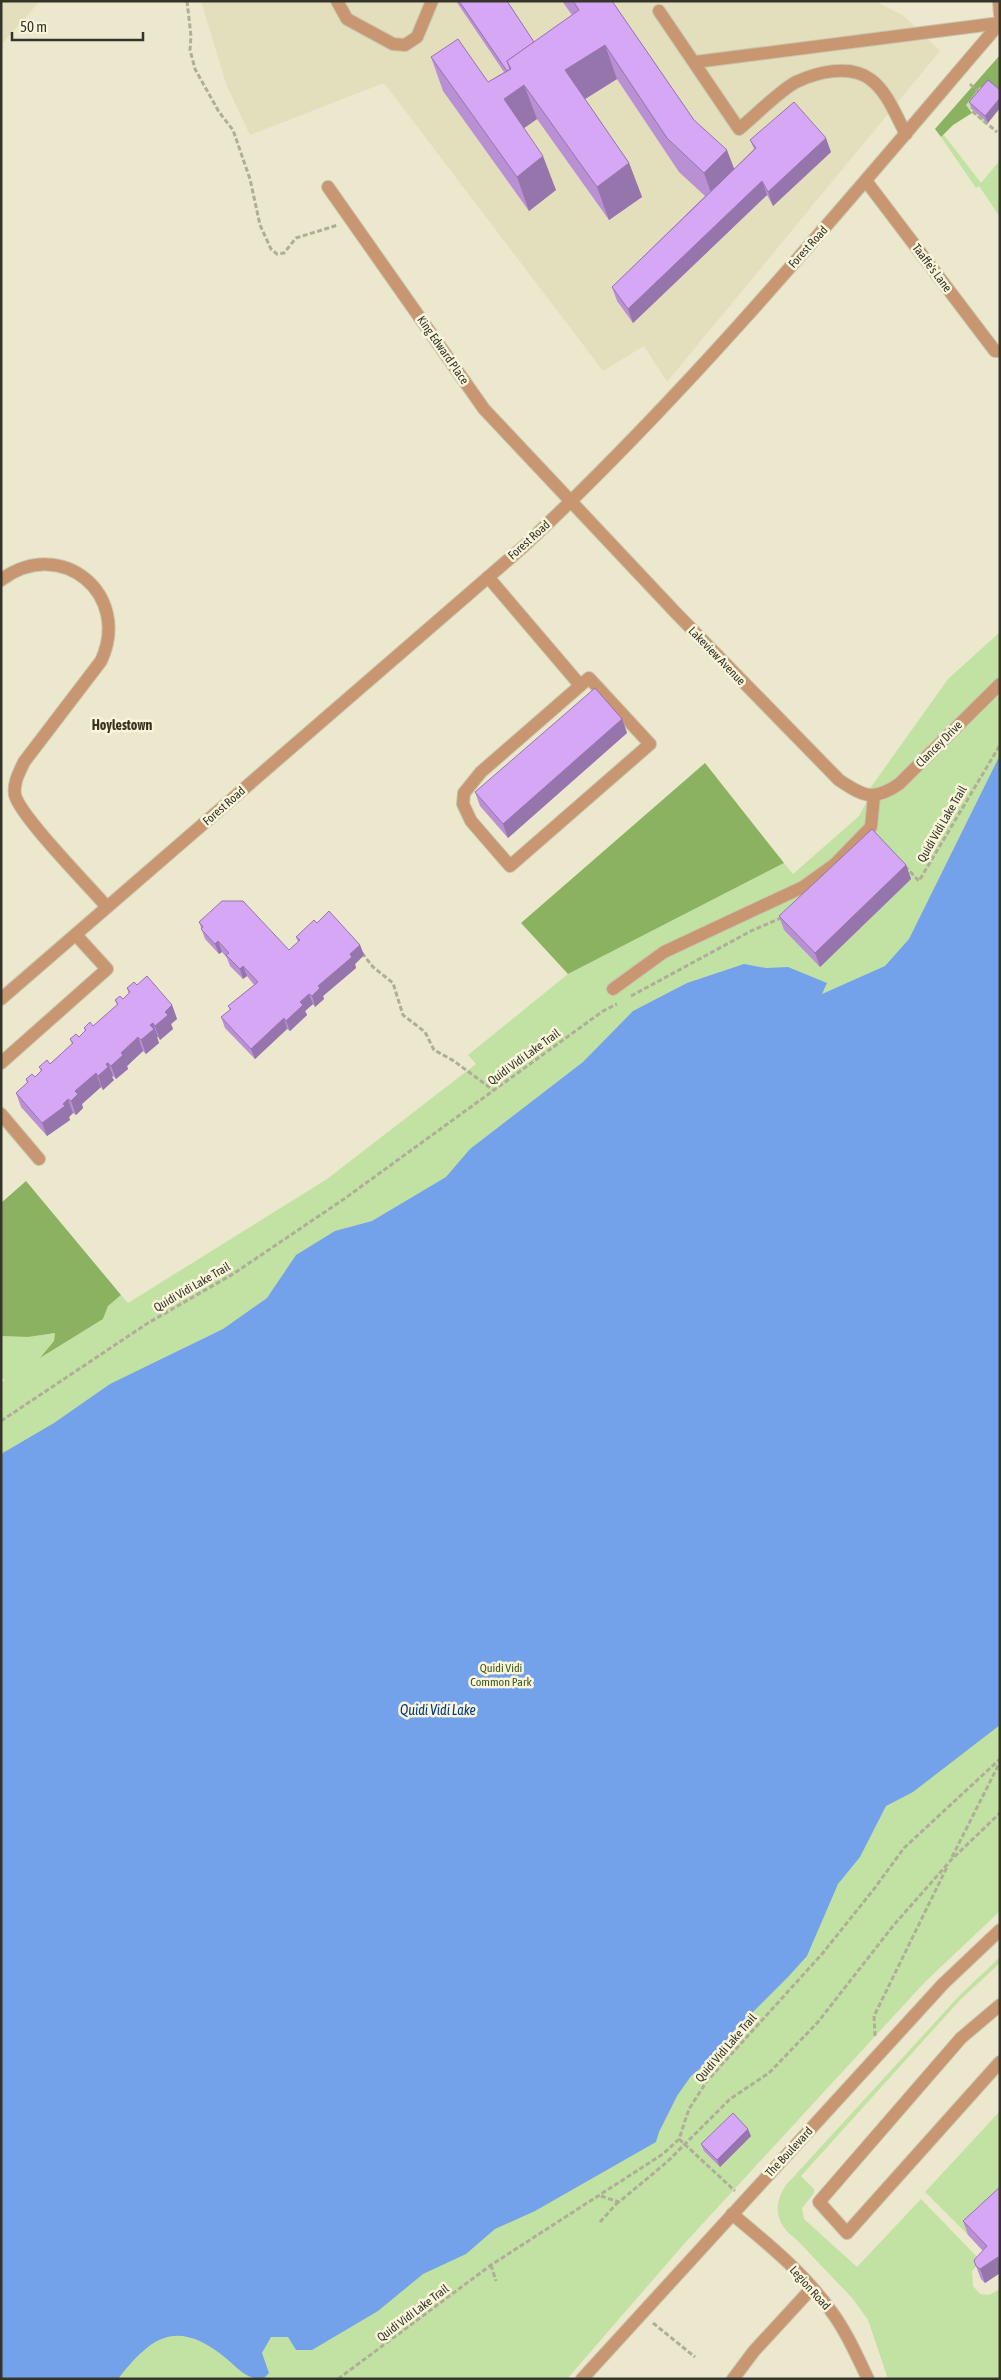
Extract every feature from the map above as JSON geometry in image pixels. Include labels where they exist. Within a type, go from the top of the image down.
[{"type":"street","points":[[337,1],[347,19],[393,44],[404,45],[417,37],[432,1]]},
{"type":"street","points":[[999,1],[1000,15]]},
{"type":"street","points":[[659,11],[739,128],[794,83],[816,75],[854,71],[870,79],[886,98],[906,134]]},
{"type":"street","points":[[695,62],[1000,23]]},
{"type":"street","name":"Forest Road","points":[[1,1000],[488,577],[571,502],[674,398],[866,181],[1000,23]]},
{"type":"street","name":"Taaffe's Lane","points":[[866,181],[996,351],[1000,351]]},
{"type":"street","name":"King Edward Place","points":[[328,187],[484,409],[571,502]]},
{"type":"street","name":"Lakeview Avenue","points":[[571,502],[702,641],[840,780],[865,795],[874,796]]},
{"type":"street","points":[[1,580],[29,565],[49,563],[65,567],[88,581],[101,598],[109,642],[102,661],[24,762],[16,780],[14,793],[18,804],[30,820],[107,907]]},
{"type":"street","points":[[488,577],[580,686]]},
{"type":"street","points":[[589,678],[650,744],[510,866],[471,821],[463,804],[464,793],[481,772],[580,686],[589,678]]},
{"type":"street","name":"Clancey Drive","points":[[874,796],[887,792],[899,784],[1000,684]]},
{"type":"street","points":[[614,989],[664,952],[699,934],[785,896],[802,887],[835,864],[871,827],[874,796]]},
{"type":"street","points":[[1,1063],[107,969],[76,935]]},
{"type":"street","points":[[1,1114],[39,1159]]},
{"type":"street","name":"The Boulevard","points":[[582,2379],[943,1984],[1000,1930]]},
{"type":"street","points":[[1000,2005],[961,2038],[819,2202],[847,2233],[1000,2062]]},
{"type":"street","name":"Legion Road","points":[[732,2214],[776,2250],[812,2288],[836,2318],[868,2379]]},
{"type":"street","points":[[733,2379],[754,2351],[812,2288]]},
{"type":"path","points":[[187,1],[191,36],[190,50],[195,69],[219,112],[233,130],[237,148],[250,179],[260,225],[272,249],[277,254],[284,253],[296,238],[353,220]]},
{"type":"path","points":[[970,84],[983,96]]},
{"type":"path","points":[[978,92],[970,109],[997,132]]},
{"type":"path","name":"Quidi Vidi Lake Trail","points":[[902,862],[919,882],[1000,745]]},
{"type":"path","points":[[629,997],[751,931],[781,918],[788,912]]},
{"type":"path","points":[[358,948],[373,967],[393,983],[404,1014],[425,1032],[434,1050],[454,1061],[493,1090]]},
{"type":"path","name":"Quidi Vidi Lake Trail","points":[[1,1421],[148,1323],[232,1274],[344,1199],[457,1120],[493,1090],[603,1011],[621,1002]]},
{"type":"path","points":[[876,2036],[874,2016],[1000,1760]]},
{"type":"path","name":"Quidi Vidi Lake Trail","points":[[340,2378],[491,2265],[663,2154],[679,2138],[689,2110],[707,2081],[822,1954],[904,1848],[1000,1760]]},
{"type":"path","points":[[600,2222],[619,2202],[686,2145],[730,2099],[770,2073],[798,2045],[856,1975],[893,1926],[950,1860],[1000,1813]]},
{"type":"path","points":[[679,2138],[744,2200]]},
{"type":"path","points":[[600,2196],[619,2202]]},
{"type":"path","points":[[491,2265],[496,2281]]},
{"type":"path","points":[[653,2322],[695,2357]]},
{"type":"shaded area","points":[[1,1],[40,1],[1,45]]},
{"type":"shaded area","points":[[201,1],[875,1],[904,16],[940,51],[667,382],[644,346],[603,371],[384,83],[250,135],[226,84]]},
{"type":"green space","points":[[1000,55],[1000,89],[987,92],[980,87],[966,105],[972,113],[953,125],[941,137],[935,129]]},
{"type":"green space","points":[[980,86],[987,92],[972,109],[988,123],[985,125],[966,105]]},
{"type":"green space","points":[[944,135],[981,183],[1000,160],[1000,217],[979,186],[976,188],[941,137]]},
{"type":"green space","name":"Quidi Vidi Lake","points":[[1000,632],[1000,1911],[925,1982],[684,2244],[567,2379],[1,2379],[1,1382],[5,1380],[1,1377],[1,1336],[28,1337],[55,1333],[54,1341],[42,1357],[103,1319],[108,1306],[121,1295],[128,1303],[327,1179],[476,1064],[468,1055],[568,974],[784,863],[793,874],[859,816],[871,787],[948,679]]},
{"type":"green space","points":[[705,763],[784,863],[568,974],[521,923]]},
{"type":"green space","points":[[26,1181],[121,1295],[108,1306],[103,1319],[40,1358],[54,1341],[55,1333],[28,1337],[1,1336],[1,1203]]},
{"type":"green space","points":[[1000,1957],[1000,1963],[960,2000],[801,2176],[814,2189],[814,2193],[802,2208],[804,2219],[857,2267],[921,2199],[981,2261],[972,2271],[973,2286],[980,2294],[989,2295],[1000,2289],[1000,2379],[888,2379],[868,2320],[853,2299],[784,2228],[778,2215],[779,2200],[786,2185],[960,1995]]},
{"type":"green space","points":[[1000,2111],[1000,2205],[968,2235],[925,2192]]},
{"type":"water","name":"Quidi Vidi Lake","points":[[1000,755],[1000,1725],[913,1792],[886,1806],[860,1857],[838,1884],[807,1956],[731,2034],[719,2052],[717,2051],[709,2061],[691,2076],[677,2096],[656,2142],[535,2211],[495,2229],[466,2254],[423,2274],[378,2311],[312,2350],[296,2350],[288,2337],[271,2337],[262,2353],[269,2373],[263,2379],[257,2379],[244,2373],[210,2347],[194,2339],[180,2336],[167,2337],[155,2342],[143,2351],[118,2379],[1,2379],[1,1454],[54,1423],[110,1384],[223,1329],[267,1298],[296,1255],[335,1231],[372,1221],[446,1177],[470,1149],[583,1062],[633,1011],[687,983],[744,964],[766,968],[788,967],[827,983],[822,994],[885,966],[909,939]]},
{"type":"building","points":[[459,1],[507,1],[534,42],[507,61],[510,69],[507,71]]},
{"type":"building","points":[[573,1],[612,1],[694,120],[727,150],[704,173],[667,138],[605,45],[565,70],[629,163],[597,187],[524,85],[504,99],[543,156],[517,177],[431,57],[458,39],[488,82],[511,69],[507,61],[579,10]]},
{"type":"building","points":[[988,80],[1000,90],[1000,98],[985,116],[969,102]]},
{"type":"building","points":[[794,102],[826,138],[768,192],[762,181],[628,309],[612,287],[756,148],[750,140]]},
{"type":"building","points":[[595,688],[622,719],[503,824],[475,792]]},
{"type":"building","points":[[872,829],[906,865],[815,953],[779,916]]},
{"type":"building","points":[[222,901],[243,901],[289,950],[300,940],[296,937],[314,920],[317,923],[329,911],[360,945],[350,954],[352,957],[318,986],[320,988],[312,996],[309,994],[300,1002],[303,1005],[286,1021],[284,1018],[251,1049],[221,1017],[231,1009],[228,1006],[258,982],[243,966],[240,969],[226,955],[229,953],[218,941],[215,944],[201,929],[203,927],[199,922]]},
{"type":"building","points":[[147,976],[172,1005],[165,1012],[168,1015],[155,1026],[153,1023],[150,1025],[154,1029],[141,1040],[138,1037],[121,1053],[123,1055],[111,1066],[108,1063],[106,1064],[108,1067],[98,1076],[96,1073],[75,1091],[78,1094],[71,1101],[68,1099],[63,1104],[65,1106],[42,1123],[16,1093],[28,1082],[26,1079],[32,1074],[35,1077],[42,1070],[39,1067],[47,1060],[50,1064],[73,1043],[70,1039],[76,1034],[79,1037],[86,1030],[84,1028],[90,1022],[93,1026],[118,1004],[115,1000],[120,996],[123,999],[130,992],[127,988],[134,982],[137,985]]},
{"type":"building","points":[[733,2113],[748,2129],[717,2160],[701,2144]]},
{"type":"building","points":[[1000,2187],[1000,2259],[998,2257],[980,2269],[976,2266],[974,2260],[987,2246],[963,2221]]},
{"type":"district","name":"Hoylestown","points":[[122,725]]},
{"type":"park label","name":"Quidi Vidi Common Park","points":[[501,1675]]}]
